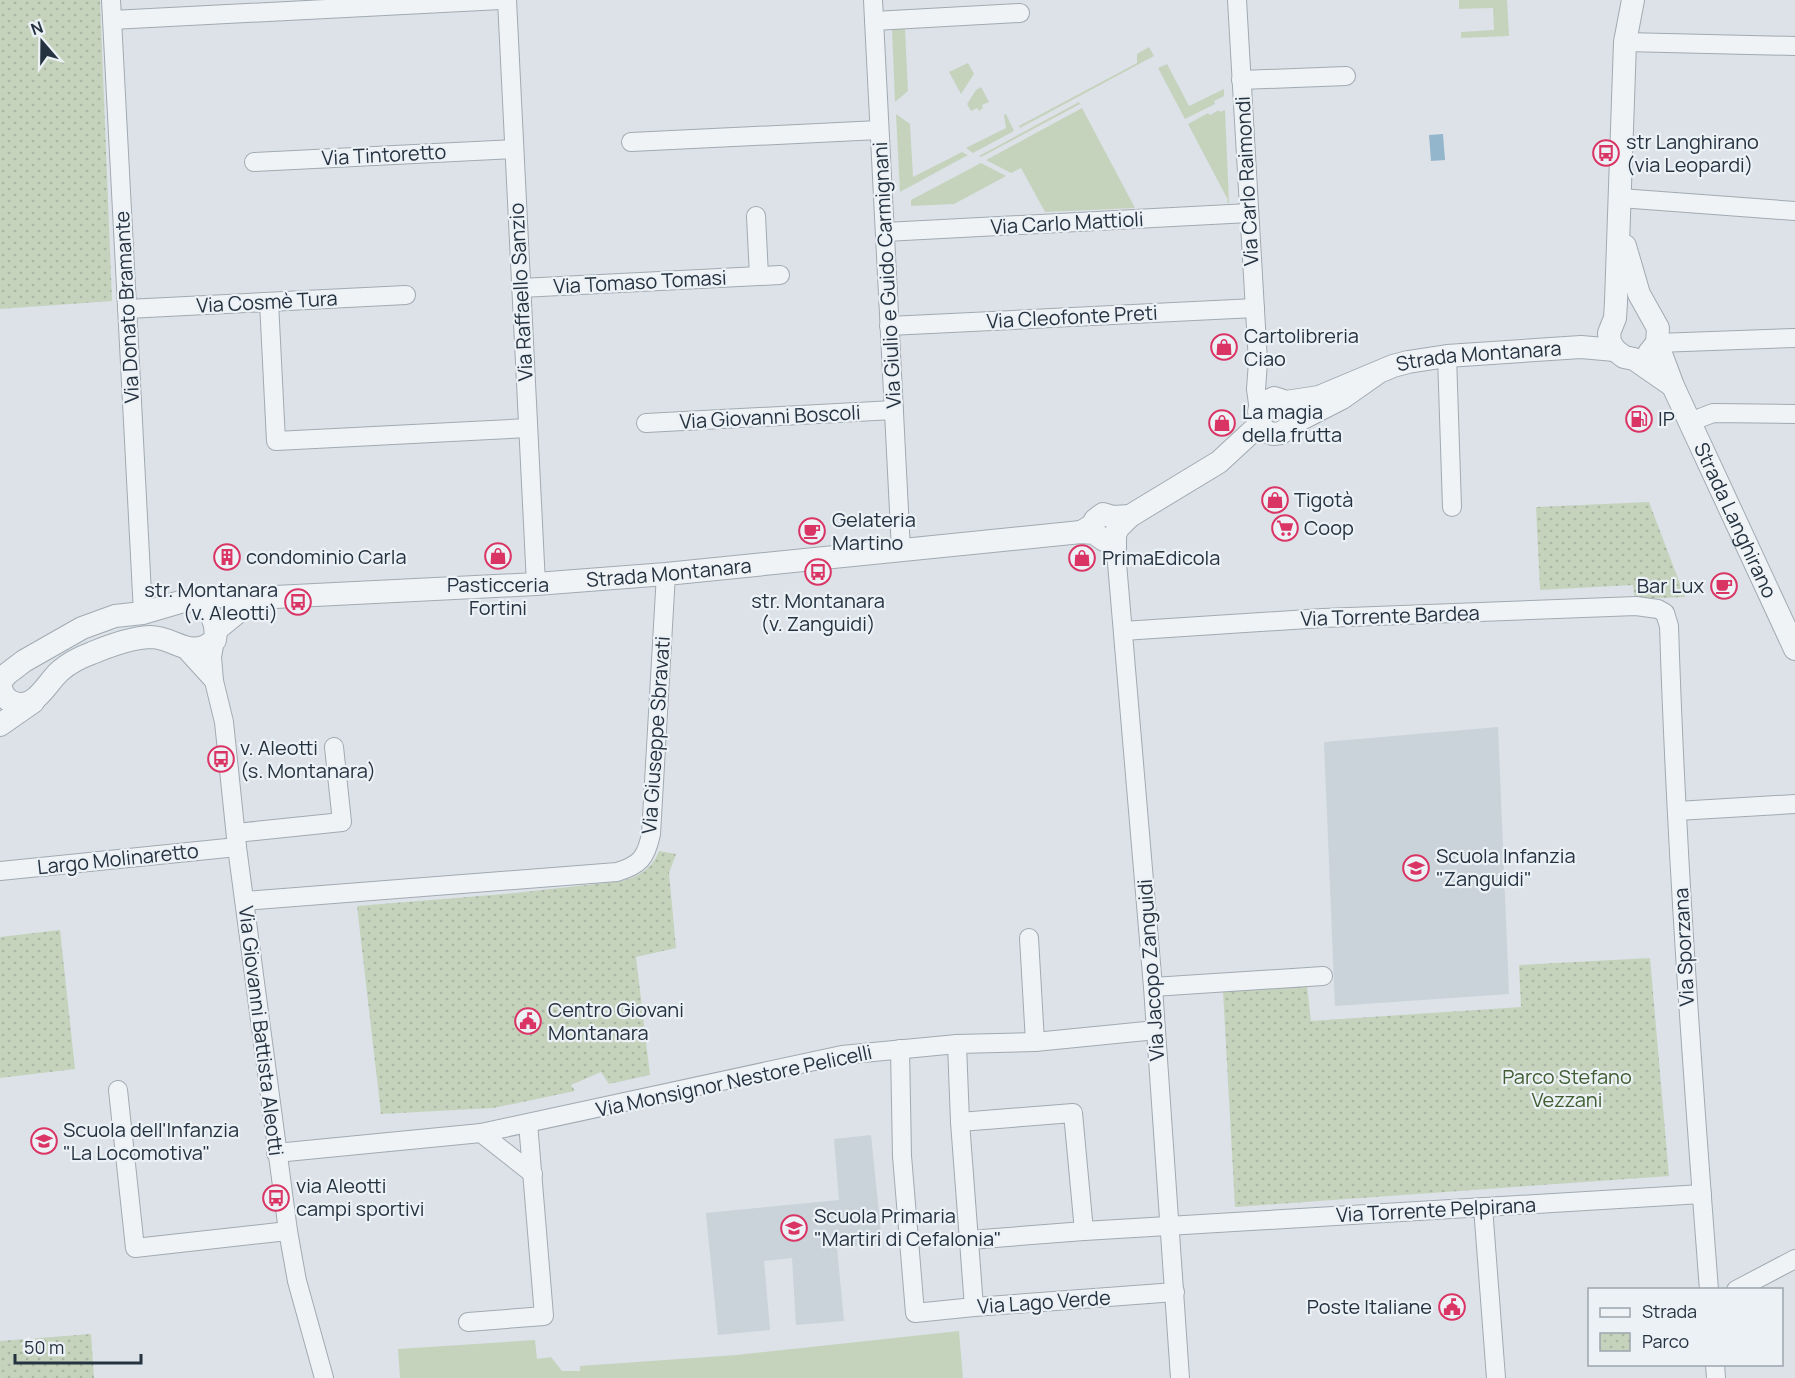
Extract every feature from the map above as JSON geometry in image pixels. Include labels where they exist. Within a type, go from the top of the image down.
[{"type":"street","name":"Via Donato Bramante","points":[[111,0],[143,613]]},
{"type":"street","points":[[112,20],[501,0]]},
{"type":"street","name":"Via Raffaello Sanzio","points":[[507,0],[536,584]]},
{"type":"street","name":"Via Giulio e Guido Carmignani","points":[[873,0],[901,550]]},
{"type":"street","name":"Via Carlo Raimondi","points":[[1237,0],[1258,362],[1256,389],[1270,424]]},
{"type":"street","name":"Strada Langhirano","points":[[1618,340],[1625,42],[1633,0]]},
{"type":"street","points":[[874,21],[1020,13]]},
{"type":"street","points":[[1625,42],[1795,46]]},
{"type":"street","points":[[1242,80],[1346,76]]},
{"type":"street","points":[[631,142],[879,130]]},
{"type":"street","name":"Via Tintoretto","points":[[254,162],[514,149]]},
{"type":"street","points":[[1620,198],[1795,211]]},
{"type":"street","name":"Via Carlo Mattioli","points":[[885,232],[1249,213]]},
{"type":"street","points":[[756,216],[759,276]]},
{"type":"street","name":"Strada Langhirano","points":[[1620,230],[1639,294],[1658,328],[1657,343],[1674,386],[1795,649]]},
{"type":"street","name":"Via Tomaso Tomasi","points":[[521,288],[780,275]]},
{"type":"street","name":"Via Cosmè Tura","points":[[127,309],[406,295]]},
{"type":"street","points":[[269,302],[276,441],[528,428]]},
{"type":"street","name":"Via Cleofonte Preti","points":[[889,326],[1255,308]]},
{"type":"street","points":[[1618,340],[1625,311],[1638,310],[1650,315]]},
{"type":"street","points":[[1618,340],[1648,354],[1657,343],[1795,338]]},
{"type":"street","points":[[1618,340],[1674,386]]},
{"type":"street","name":"Strada Montanara","points":[[1284,401],[1319,397],[1408,362],[1448,356],[1581,347],[1618,340]]},
{"type":"street","points":[[1448,356],[1452,507]]},
{"type":"street","name":"Via Carlo Raimondi","points":[[1258,362],[1267,384],[1284,401]]},
{"type":"street","name":"Strada Montanara","points":[[35,700],[21,704],[8,700],[0,682],[24,661],[82,628],[115,616],[143,613],[176,602],[221,596],[255,598],[536,584],[666,574],[1106,528],[1219,462],[1254,449],[1270,424],[1342,398],[1379,372]]},
{"type":"street","points":[[1270,424],[1294,417],[1292,409],[1284,401]]},
{"type":"street","name":"Via Giovanni Boscoli","points":[[646,423],[894,410]]},
{"type":"street","name":"Strada Langhirano","points":[[1690,422],[1713,413],[1795,414]]},
{"type":"street","name":"Via Jacopo Zanguidi","points":[[1106,528],[1117,563],[1123,631],[1153,987],[1180,1378]]},
{"type":"street","name":"Via Giuseppe Sbravati","points":[[245,901],[617,872],[641,861],[648,848],[651,834],[666,574]]},
{"type":"street","points":[[0,725],[35,700],[63,669],[93,652],[124,640],[152,637],[184,648],[197,649],[209,644],[216,634],[255,598]]},
{"type":"street","points":[[196,600],[212,616],[216,634]]},
{"type":"street","name":"Via Torrente Bardea","points":[[1123,631],[1323,618],[1636,606],[1658,609]]},
{"type":"street","name":"Via Sporzana","points":[[1658,609],[1665,613],[1669,626],[1685,965],[1709,1288]]},
{"type":"street","name":"Via Giovanni Battista Aleotti","points":[[216,634],[212,657],[214,681],[224,722],[276,1153],[297,1281],[324,1378]]},
{"type":"street","name":"Via Giovanni Battista Aleotti","points":[[184,648],[214,681]]},
{"type":"street","name":"Largo Molinaretto","points":[[0,871],[237,840],[342,822],[334,747]]},
{"type":"street","points":[[1677,811],[1795,804]]},
{"type":"street","points":[[1029,938],[1035,1042]]},
{"type":"street","points":[[1153,987],[1323,976]]},
{"type":"street","name":"Via Monsignor Nestore Pelicelli","points":[[276,1153],[481,1133],[842,1055],[957,1044],[1035,1042],[1156,1030]]},
{"type":"street","points":[[957,1044],[960,1122],[974,1307]]},
{"type":"street","name":"Via Lago Verde","points":[[900,1049],[902,1156],[915,1313],[1174,1292]]},
{"type":"street","points":[[118,1090],[135,1248],[288,1231]]},
{"type":"street","points":[[960,1122],[1073,1113],[1084,1231]]},
{"type":"street","points":[[468,1322],[544,1316],[528,1123]]},
{"type":"street","points":[[481,1133],[533,1174]]},
{"type":"street","name":"Via Torrente Pelpirana","points":[[969,1240],[1702,1194]]},
{"type":"street","points":[[1483,1207],[1496,1378]]},
{"type":"street","points":[[1740,1288],[1795,1259]]},
{"type":"shaded area","name":"Scuola Infanzia \"Zanguidi\"","points":[[1498,727],[1509,994],[1335,1006],[1324,742]]},
{"type":"shaded area","name":"Scuola Primaria \"Martiri di Cefalonia\"","points":[[871,1135],[882,1243],[837,1248],[844,1321],[796,1325],[792,1258],[764,1261],[770,1330],[718,1335],[706,1213],[839,1200],[834,1139]]},
{"type":"green space","points":[[0,0],[100,0],[112,301],[0,309]]},
{"type":"green space","points":[[1459,0],[1507,0],[1509,36],[1461,38],[1461,32],[1494,30],[1493,8],[1459,9]]},
{"type":"green space","points":[[892,29],[905,29],[908,91],[895,102]]},
{"type":"green space","points":[[1149,47],[1154,56],[1020,128],[1019,126],[1137,63],[1137,54]]},
{"type":"green space","points":[[968,63],[974,74],[961,94],[949,72]]},
{"type":"green space","points":[[1167,64],[1189,106],[1224,89],[1224,96],[1214,101],[1215,104],[1185,119],[1158,68]]},
{"type":"green space","points":[[981,87],[989,102],[982,105],[983,108],[979,111],[977,108],[971,111],[967,104],[976,90]]},
{"type":"green space","points":[[1079,102],[1080,104],[981,157],[979,156]]},
{"type":"green space","points":[[1082,108],[1135,208],[1045,212],[1021,168],[1011,173],[986,160]]},
{"type":"green space","points":[[1219,110],[1220,112],[1225,110],[1229,203],[1188,124]]},
{"type":"green space","points":[[896,114],[910,124],[913,177],[962,152],[968,155],[900,192]]},
{"type":"green space","points":[[1006,114],[1014,131],[973,153],[966,148],[1006,128],[1004,115]]},
{"type":"green space","points":[[981,163],[1006,176],[954,204],[911,206],[911,200]]},
{"type":"green space","points":[[1649,502],[1685,597],[1635,599],[1633,585],[1540,590],[1536,507]]},
{"type":"green space","points":[[659,851],[676,854],[669,873],[676,948],[636,957],[650,1075],[609,1084],[601,1072],[571,1085],[575,1091],[493,1108],[381,1114],[357,906],[515,893],[622,881],[644,871],[653,863]]},
{"type":"green space","points":[[60,930],[75,1069],[0,1078],[0,937]]},
{"type":"green space","name":"Parco Stefano Vezzani","points":[[1650,958],[1669,1176],[1235,1207],[1223,991],[1307,986],[1311,1021],[1521,1007],[1519,965]]},
{"type":"green space","points":[[959,1331],[963,1378],[400,1378],[398,1349],[535,1340],[537,1359],[551,1357],[562,1371],[580,1371],[580,1366],[736,1355]]},
{"type":"green space","points":[[91,1334],[94,1378],[0,1378],[0,1341]]},
{"type":"water","points":[[1443,134],[1445,160],[1431,161],[1429,135]]},
{"type":"place","name":"str Langhirano (via Leopardi)","points":[[1606,153]]},
{"type":"place","name":"Cartolibreria Ciao","points":[[1224,347]]},
{"type":"place","name":"IP","points":[[1639,419]]},
{"type":"place","name":"La magia della frutta","points":[[1222,423]]},
{"type":"place","name":"Tigotà","points":[[1275,500]]},
{"type":"place","name":"Coop","points":[[1285,528]]},
{"type":"place","name":"Gelateria Martino","points":[[812,531]]},
{"type":"place","name":"Pasticceria Fortini","points":[[498,556]]},
{"type":"place","name":"condominio Carla","points":[[227,557]]},
{"type":"place","name":"PrimaEdicola","points":[[1082,558]]},
{"type":"place","name":"str. Montanara (v. Zanguidi)","points":[[818,572]]},
{"type":"place","name":"Bar Lux","points":[[1724,586]]},
{"type":"place","name":"str. Montanara (v. Aleotti)","points":[[298,602]]},
{"type":"place","name":"v. Aleotti (s. Montanara)","points":[[221,759]]},
{"type":"place","name":"Scuola Infanzia \"Zanguidi\"","points":[[1416,868]]},
{"type":"place","name":"Centro Giovani Montanara","points":[[528,1021]]},
{"type":"place","name":"Scuola dell'Infanzia \"La Locomotiva\"","points":[[44,1141]]},
{"type":"place","name":"via Aleotti campi sportivi","points":[[276,1198]]},
{"type":"place","name":"Scuola Primaria \"Martiri di Cefalonia\"","points":[[794,1228]]},
{"type":"place","name":"Poste Italiane","points":[[1452,1307]]}]
